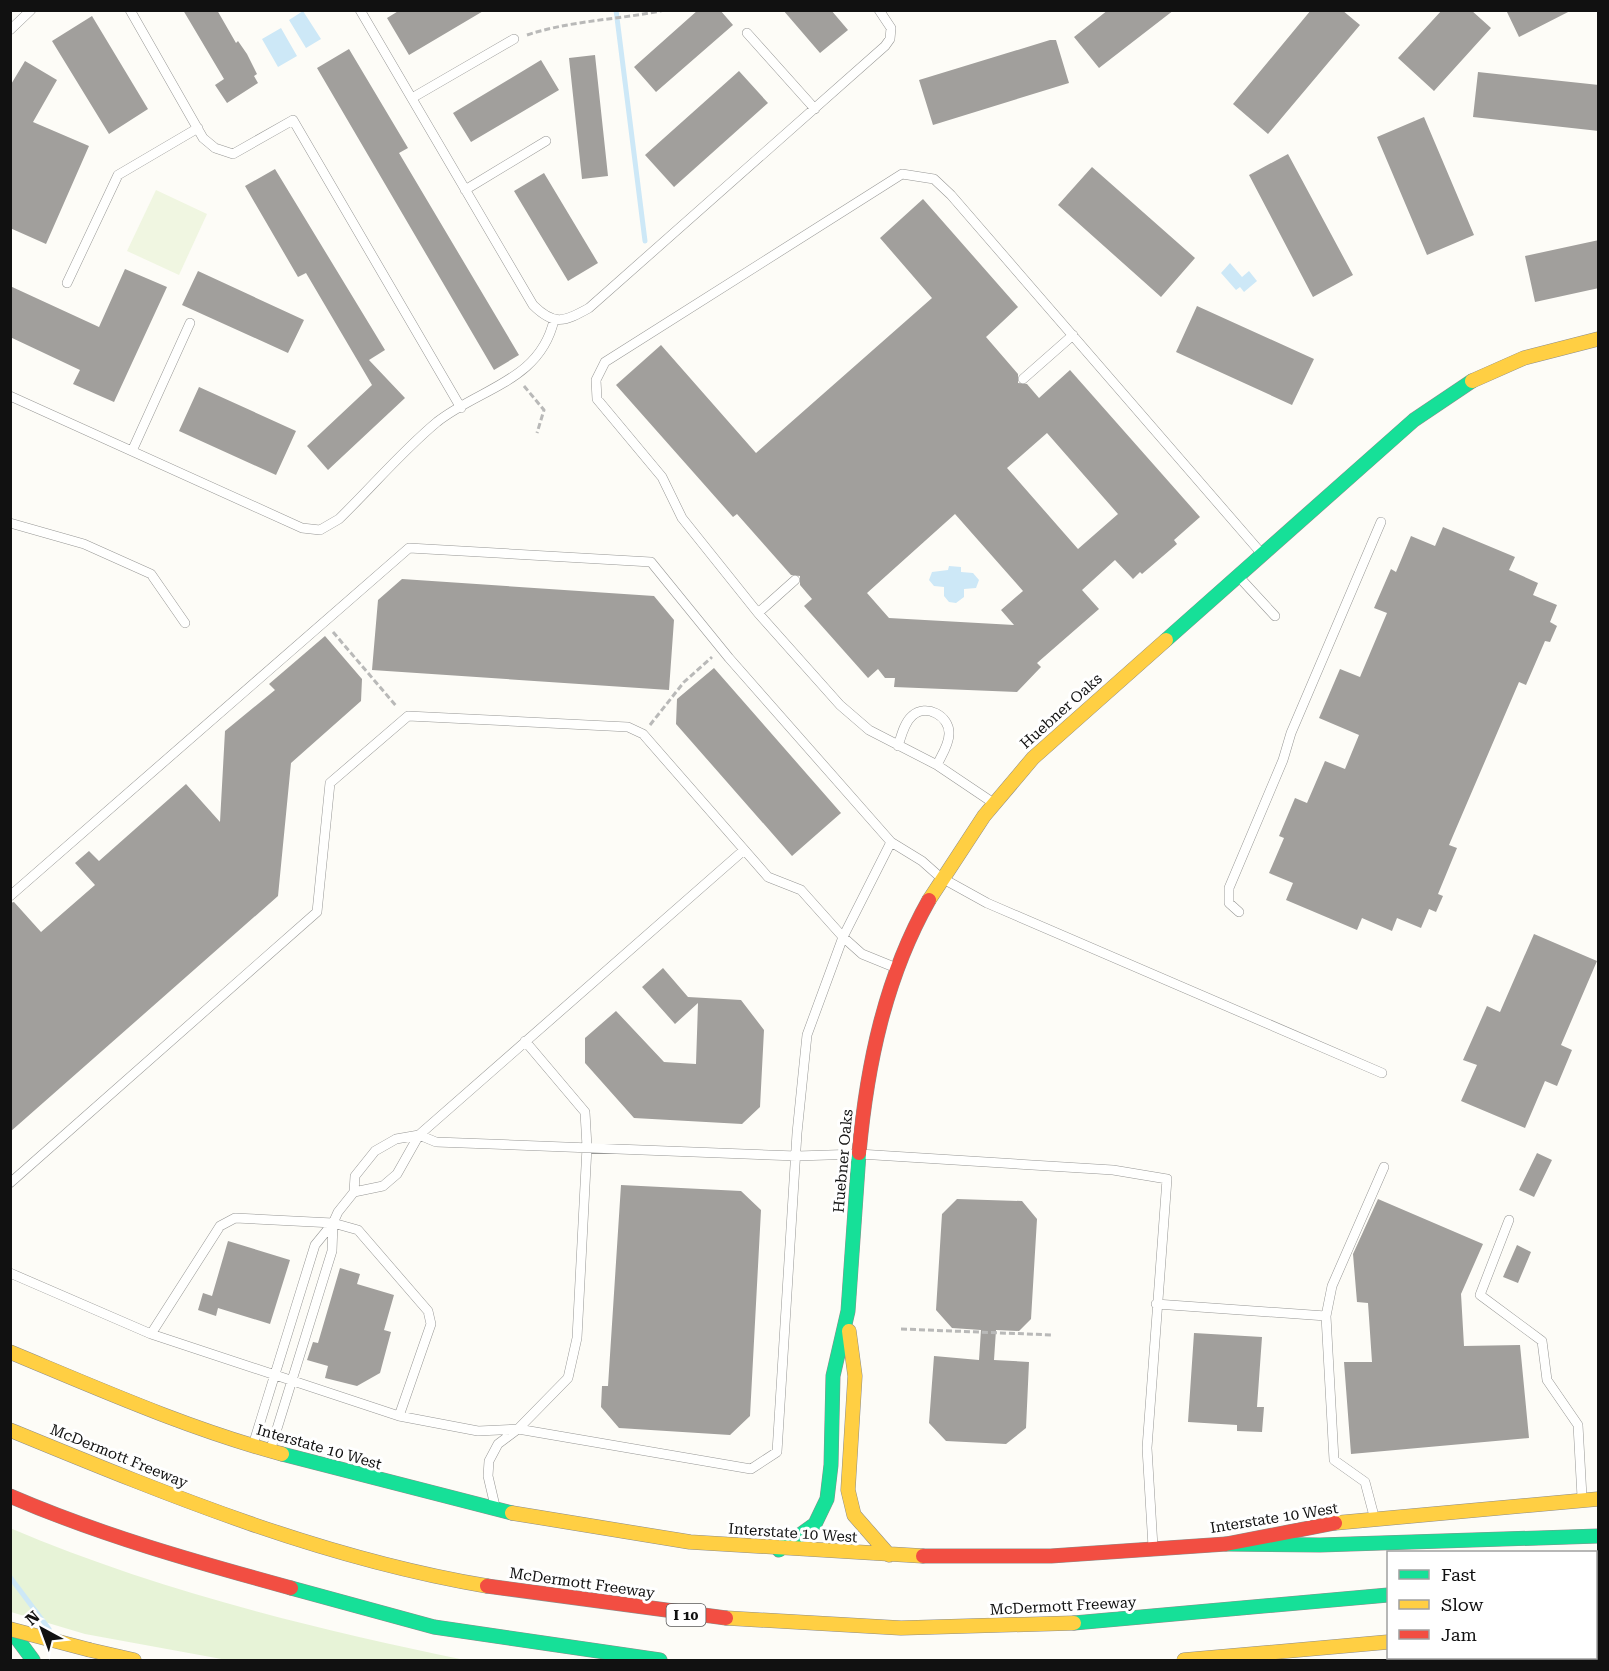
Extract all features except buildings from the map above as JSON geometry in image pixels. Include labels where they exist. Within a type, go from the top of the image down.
[{"type":"main road","name":"Huebner Oaks","points":[[779,1550],[813,1526],[823,1513],[828,1491],[833,1374],[847,1320],[859,1154],[868,1076],[881,1016],[897,969],[940,877],[992,802],[1033,758],[1414,420],[1451,392],[1501,365],[1534,352],[1599,339]]},
{"type":"main road","name":"Huebner Oaks","points":[[847,1320],[855,1376],[848,1490],[854,1515],[888,1555]]},
{"type":"main road","name":"Interstate 10 West","points":[[10,1352],[123,1399],[253,1446],[496,1510],[690,1542],[779,1550],[968,1558],[1154,1549],[1226,1544],[1328,1524],[1599,1498]]},
{"type":"main road","name":"McDermott Freeway","points":[[10,1430],[236,1521],[363,1560],[520,1592],[687,1615],[816,1626],[965,1628],[1100,1621],[1387,1595]]},
{"type":"main road","points":[[10,1496],[49,1513],[192,1561],[434,1628],[660,1660]]},
{"type":"main road","points":[[1226,1544],[1320,1545],[1599,1536]]},
{"type":"main road","points":[[10,1629],[134,1660]]},
{"type":"main road","points":[[10,1629],[33,1660]]},
{"type":"main road","points":[[1184,1660],[1387,1642]]},
{"type":"lane","points":[[10,30],[31,10]]},
{"type":"lane","points":[[130,10],[203,138],[215,148],[234,154],[293,120],[461,408]]},
{"type":"lane","points":[[360,10],[533,305],[554,320],[570,319],[589,309],[815,109],[890,39],[891,28],[879,10]]},
{"type":"lane","points":[[747,33],[815,109]]},
{"type":"lane","points":[[412,98],[514,39]]},
{"type":"lane","points":[[67,283],[118,175],[198,128]]},
{"type":"lane","points":[[465,190],[546,141]]},
{"type":"lane","points":[[992,802],[937,765],[868,729],[840,705],[758,613],[682,518],[662,477],[597,399],[596,380],[605,362],[902,174],[934,179],[951,195],[1262,554]]},
{"type":"lane","points":[[10,396],[302,528],[320,530],[339,519],[438,422],[515,375],[541,355],[551,334],[554,320]]},
{"type":"lane","points":[[132,451],[190,323]]},
{"type":"lane","points":[[1023,379],[1073,335]]},
{"type":"lane","points":[[1239,912],[1229,903],[1230,888],[1283,760],[1291,733],[1382,522]]},
{"type":"lane","points":[[10,523],[84,544],[151,574],[185,623]]},
{"type":"lane","points":[[10,896],[409,548],[651,562],[722,648],[891,842],[922,861],[940,877],[987,903],[1382,1072]]},
{"type":"lane","points":[[1238,576],[1275,616]]},
{"type":"lane","points":[[758,613],[795,580]]},
{"type":"lane","points":[[898,746],[910,717],[917,713],[933,711],[940,715],[949,728],[949,736],[937,765]]},
{"type":"lane","points":[[10,1183],[317,912],[330,783],[406,718],[628,727],[643,734],[768,877],[801,890],[843,937],[862,954],[897,969]]},
{"type":"lane","points":[[10,1273],[151,1334],[399,1416],[478,1431],[518,1429],[751,1469],[777,1452],[797,1133],[807,1035],[843,937],[891,842]]},
{"type":"lane","points":[[354,1192],[383,1186],[398,1174],[419,1135],[744,850]]},
{"type":"lane","points":[[496,1510],[488,1476],[489,1461],[498,1443],[518,1429],[568,1378],[577,1338],[587,1147],[585,1112],[525,1041]]},
{"type":"lane","points":[[253,1446],[315,1245],[354,1192],[355,1176],[375,1151],[396,1139],[419,1135],[436,1142],[797,1156],[859,1154],[1113,1170],[1167,1179],[1147,1448],[1154,1549]]},
{"type":"lane","points":[[1375,1520],[1365,1482],[1334,1460],[1326,1316],[1332,1286],[1384,1167]]},
{"type":"lane","points":[[151,1334],[220,1226],[235,1218],[333,1223],[358,1230],[428,1311],[430,1324],[399,1416]]},
{"type":"lane","points":[[1509,1220],[1480,1295],[1542,1341],[1546,1380],[1578,1425],[1582,1500]]},
{"type":"lane","points":[[271,1450],[332,1251],[333,1223]]},
{"type":"lane","points":[[1156,1304],[1326,1316]]},
{"type":"path","points":[[514,39],[553,26],[628,18],[665,10]]},
{"type":"path","points":[[515,375],[544,410],[537,433]]},
{"type":"path","points":[[324,621],[406,718]]},
{"type":"path","points":[[643,734],[684,682],[722,648]]},
{"type":"path","points":[[901,1329],[1053,1335]]},
{"type":"green space","points":[[156,190],[207,214],[179,275],[127,251]]},
{"type":"green space","points":[[10,1528],[177,1589],[291,1621],[465,1660],[227,1660],[85,1634],[11,1612]]},
{"type":"water","points":[[303,11],[321,39],[306,48],[289,20]]},
{"type":"water","points":[[281,28],[297,56],[278,67],[262,39]]},
{"type":"water","points":[[1230,263],[1242,277],[1249,271],[1257,281],[1244,292],[1240,287],[1236,290],[1221,273]]},
{"type":"water","points":[[949,566],[961,567],[961,572],[973,573],[979,580],[976,588],[964,589],[964,597],[956,603],[949,602],[944,596],[944,587],[934,586],[929,580],[932,572],[948,570]]},
{"type":"waterway","points":[[616,10],[645,241]]},
{"type":"waterway","points":[[10,1577],[49,1629]]},
{"type":"traffic: fast","points":[[1166,640],[1414,420],[1472,381]]},
{"type":"traffic: fast","points":[[779,1550],[815,1524],[827,1499],[831,1465],[833,1376],[848,1311],[859,1153]]},
{"type":"traffic: fast","points":[[282,1454],[512,1513]]},
{"type":"traffic: fast","points":[[1226,1544],[1320,1545],[1598,1536]]},
{"type":"traffic: fast","points":[[291,1588],[434,1627],[660,1660]]},
{"type":"traffic: fast","points":[[1074,1623],[1387,1595]]},
{"type":"traffic: fast","points":[[10,1629],[33,1660]]},
{"type":"traffic: slow","points":[[1472,381],[1524,358],[1598,339]]},
{"type":"traffic: slow","points":[[929,900],[984,816],[1033,758],[1166,640]]},
{"type":"traffic: slow","points":[[849,1331],[855,1376],[848,1490],[854,1515],[889,1555]]},
{"type":"traffic: slow","points":[[10,1352],[213,1433],[282,1454]]},
{"type":"traffic: slow","points":[[10,1430],[244,1522],[364,1559],[487,1586]]},
{"type":"traffic: slow","points":[[1335,1523],[1598,1499]]},
{"type":"traffic: slow","points":[[512,1513],[690,1542],[923,1556]]},
{"type":"traffic: slow","points":[[726,1618],[901,1628],[1074,1623]]},
{"type":"traffic: slow","points":[[10,1629],[90,1650]]},
{"type":"traffic: slow","points":[[1184,1660],[1387,1642]]},
{"type":"traffic: slow","points":[[90,1650],[134,1660]]},
{"type":"traffic: slow","points":[[1396,1660],[1403,1659]]},
{"type":"traffic: jam","points":[[859,1153],[867,1087],[880,1023],[901,960],[929,900]]},
{"type":"traffic: jam","points":[[10,1496],[113,1535],[291,1588]]},
{"type":"traffic: jam","points":[[923,1556],[1051,1556],[1226,1544],[1335,1523]]},
{"type":"traffic: jam","points":[[487,1586],[726,1618]]}]
